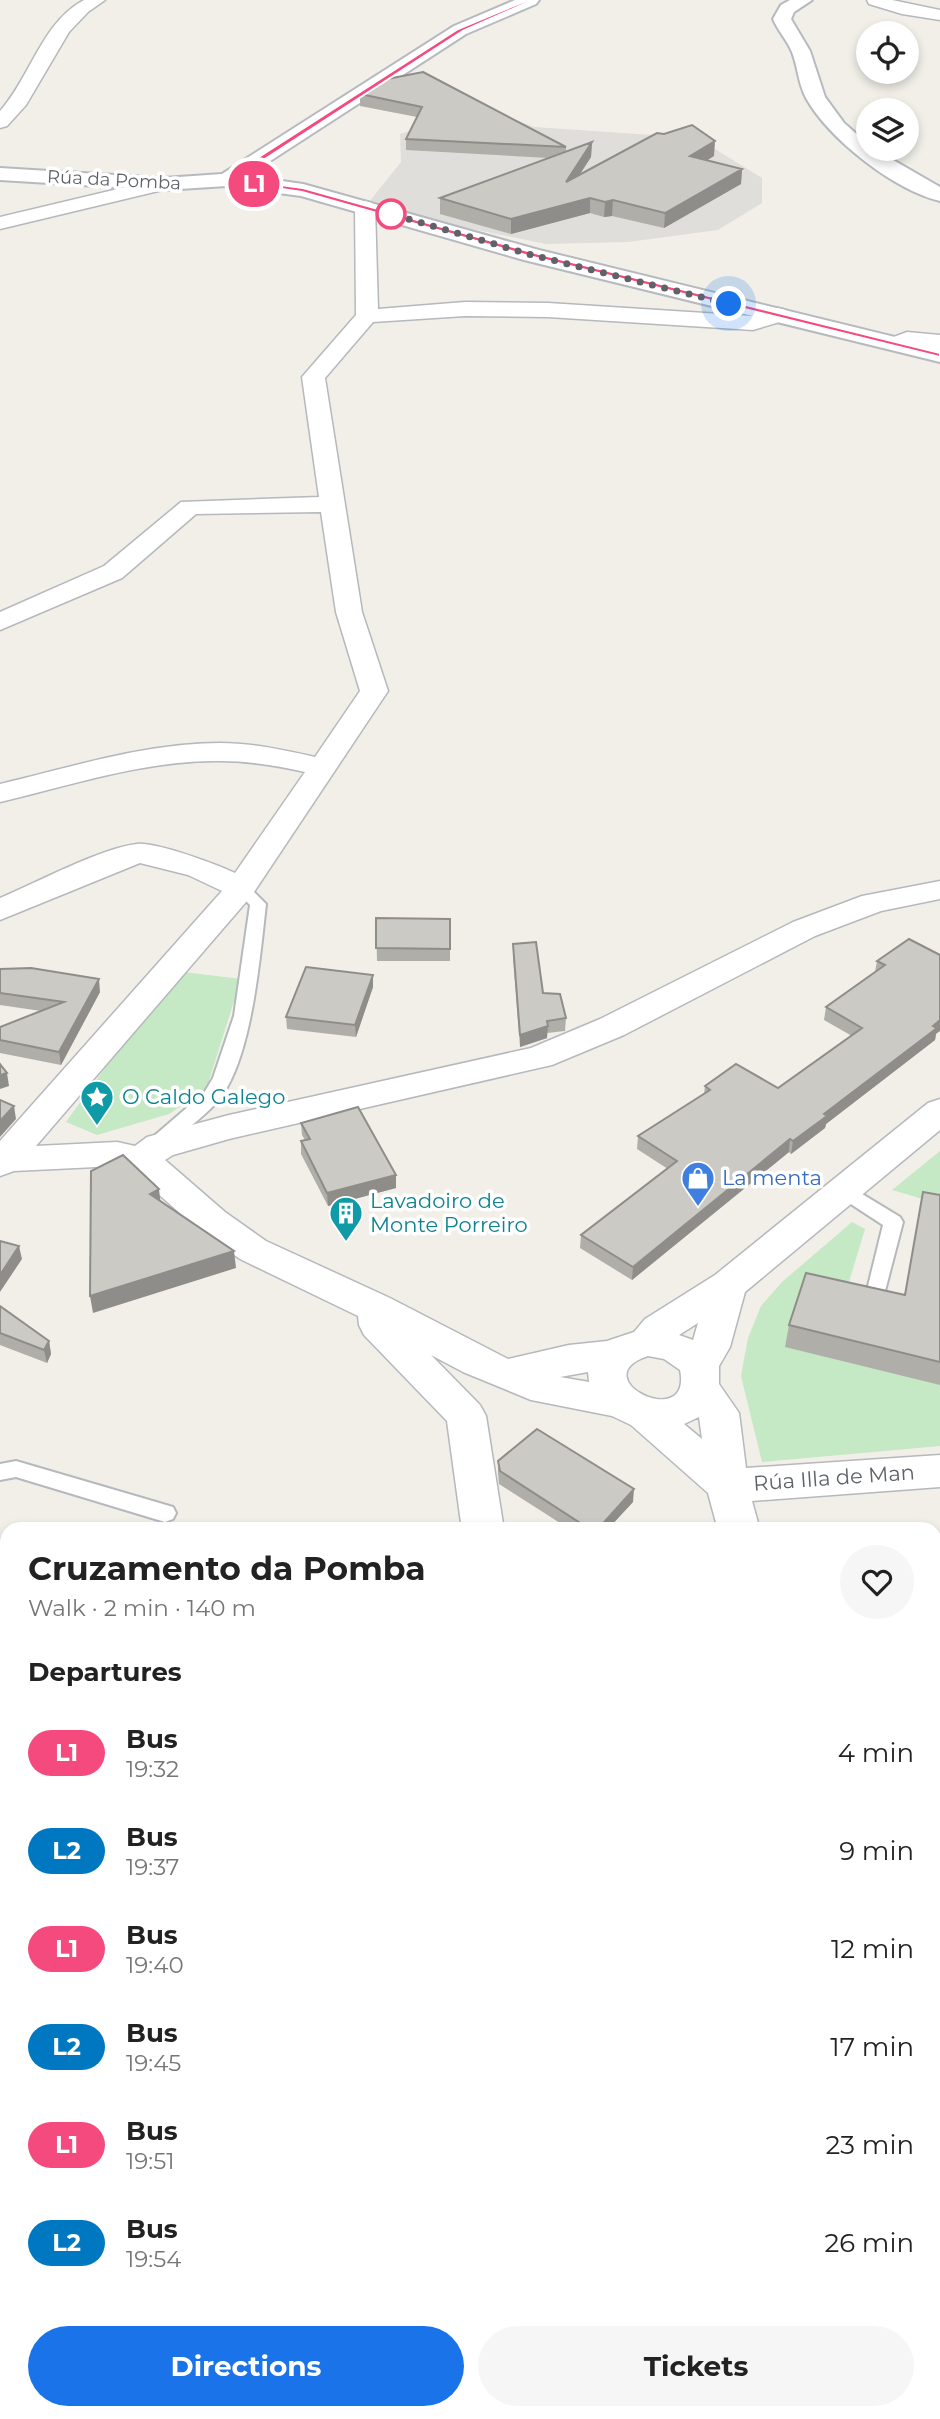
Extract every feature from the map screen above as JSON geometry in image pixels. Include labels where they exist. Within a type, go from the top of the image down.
[{"type":"street","points":[[0,122],[19,101],[32,75],[62,29],[82,8],[97,0]]},
{"type":"street","points":[[227,180],[460,30],[530,0]]},
{"type":"street","points":[[803,0],[787,9],[782,19],[801,51],[814,97],[834,125],[862,149],[940,195]]},
{"type":"street","points":[[874,0],[902,9],[940,15]]},
{"type":"street","name":"Rúa da Pomba","points":[[0,174],[164,184],[227,180],[303,190],[532,255],[940,355]]},
{"type":"street","points":[[2,221],[164,184]]},
{"type":"street","points":[[1,1162],[241,888],[374,691],[349,612],[313,377],[367,316],[365,207]]},
{"type":"street","points":[[367,316],[465,309],[548,310],[753,323],[778,315]]},
{"type":"street","points":[[899,343],[907,339],[940,342]]},
{"type":"street","points":[[0,622],[113,572],[190,507],[332,504]]},
{"type":"street","points":[[0,793],[155,759],[206,752],[248,753],[323,767]]},
{"type":"street","points":[[0,910],[111,862],[139,853],[199,868],[241,888]]},
{"type":"street","points":[[141,1159],[160,1146],[229,1128],[540,1057],[679,994],[763,947],[804,929],[873,903],[940,890]]},
{"type":"street","points":[[727,1485],[608,1387],[606,1370],[659,1329],[729,1285],[940,1111]]},
{"type":"street","points":[[1,1162],[117,1154],[141,1159],[212,1221],[253,1250],[376,1308],[477,1362],[545,1389],[632,1408],[670,1413],[686,1406],[697,1396],[699,1377],[729,1285]]},
{"type":"street","points":[[376,1308],[378,1325],[466,1416],[482,1522]]},
{"type":"street","points":[[506,1374],[631,1349],[669,1345],[680,1349],[719,1412],[727,1485],[737,1522]]},
{"type":"street","name":"Rúa Illa de Man","points":[[727,1485],[940,1471]]},
{"type":"lane","points":[[141,1159],[211,1097],[222,1078],[243,1016],[258,904],[241,888]]},
{"type":"lane","points":[[844,1190],[893,1222],[878,1286]]},
{"type":"lane","points":[[0,1472],[16,1469],[164,1513]]},
{"type":"shaded area","points":[[480,107],[534,127],[697,138],[762,178],[762,203],[718,230],[628,242],[546,244],[365,207],[401,162],[400,134]]},
{"type":"green space","points":[[175,971],[241,979],[206,1090],[169,1114],[97,1135],[66,1122]]},
{"type":"green space","points":[[940,1151],[940,1204],[892,1190]]},
{"type":"green space","points":[[852,1222],[865,1229],[845,1295],[940,1385],[940,1446],[762,1462],[741,1376],[748,1338],[761,1306],[782,1282]]},
{"type":"building","points":[[423,72],[566,147],[406,139],[422,107],[360,94],[382,80]]},
{"type":"building","points":[[692,125],[715,141],[690,156],[742,169],[665,213],[613,200],[605,202],[590,198],[511,219],[440,198],[592,142],[566,182],[657,133],[664,134]]},
{"type":"building","points":[[376,918],[450,919],[450,949],[376,948]]},
{"type":"building","points":[[909,939],[940,955],[940,1020],[933,1026],[937,1028],[824,1114],[827,1116],[793,1141],[790,1139],[633,1267],[581,1235],[677,1161],[638,1136],[710,1090],[705,1086],[736,1064],[778,1088],[862,1028],[826,1007],[885,965],[877,961]]},
{"type":"building","points":[[536,942],[543,993],[560,994],[566,1018],[547,1021],[548,1026],[520,1035],[513,944]]},
{"type":"building","points":[[306,967],[373,975],[355,1025],[286,1017]]},
{"type":"building","points":[[31,968],[99,979],[59,1052],[0,1040],[0,1027],[64,1002],[0,993],[0,969]]},
{"type":"building","points":[[0,1064],[7,1073],[0,1075]]},
{"type":"building","points":[[0,1100],[14,1106],[0,1121]]},
{"type":"building","points":[[358,1107],[396,1175],[327,1193],[301,1141],[310,1139],[301,1123]]},
{"type":"building","points":[[123,1155],[159,1189],[150,1194],[234,1251],[90,1296],[91,1171]]},
{"type":"building","points":[[923,1192],[940,1195],[940,1362],[789,1325],[806,1273],[905,1295]]},
{"type":"building","points":[[0,1241],[19,1246],[0,1275]]},
{"type":"building","points":[[0,1306],[49,1341],[44,1350],[0,1333]]},
{"type":"building","points":[[537,1429],[634,1489],[604,1522],[579,1522],[500,1471],[498,1461]]},
{"type":"bus line","name":"L1","points":[[530,0],[460,30],[227,180],[303,190],[532,255],[940,355]]},
{"type":"place","name":"O Caldo Galego","points":[[97,1127]]},
{"type":"place","name":"La menta","points":[[698,1208]]},
{"type":"place","name":"Lavadoiro de Monte Porreiro","points":[[346,1243]]},
{"type":"route","points":[[391,214],[388,213],[532,255],[729,304]]}]
